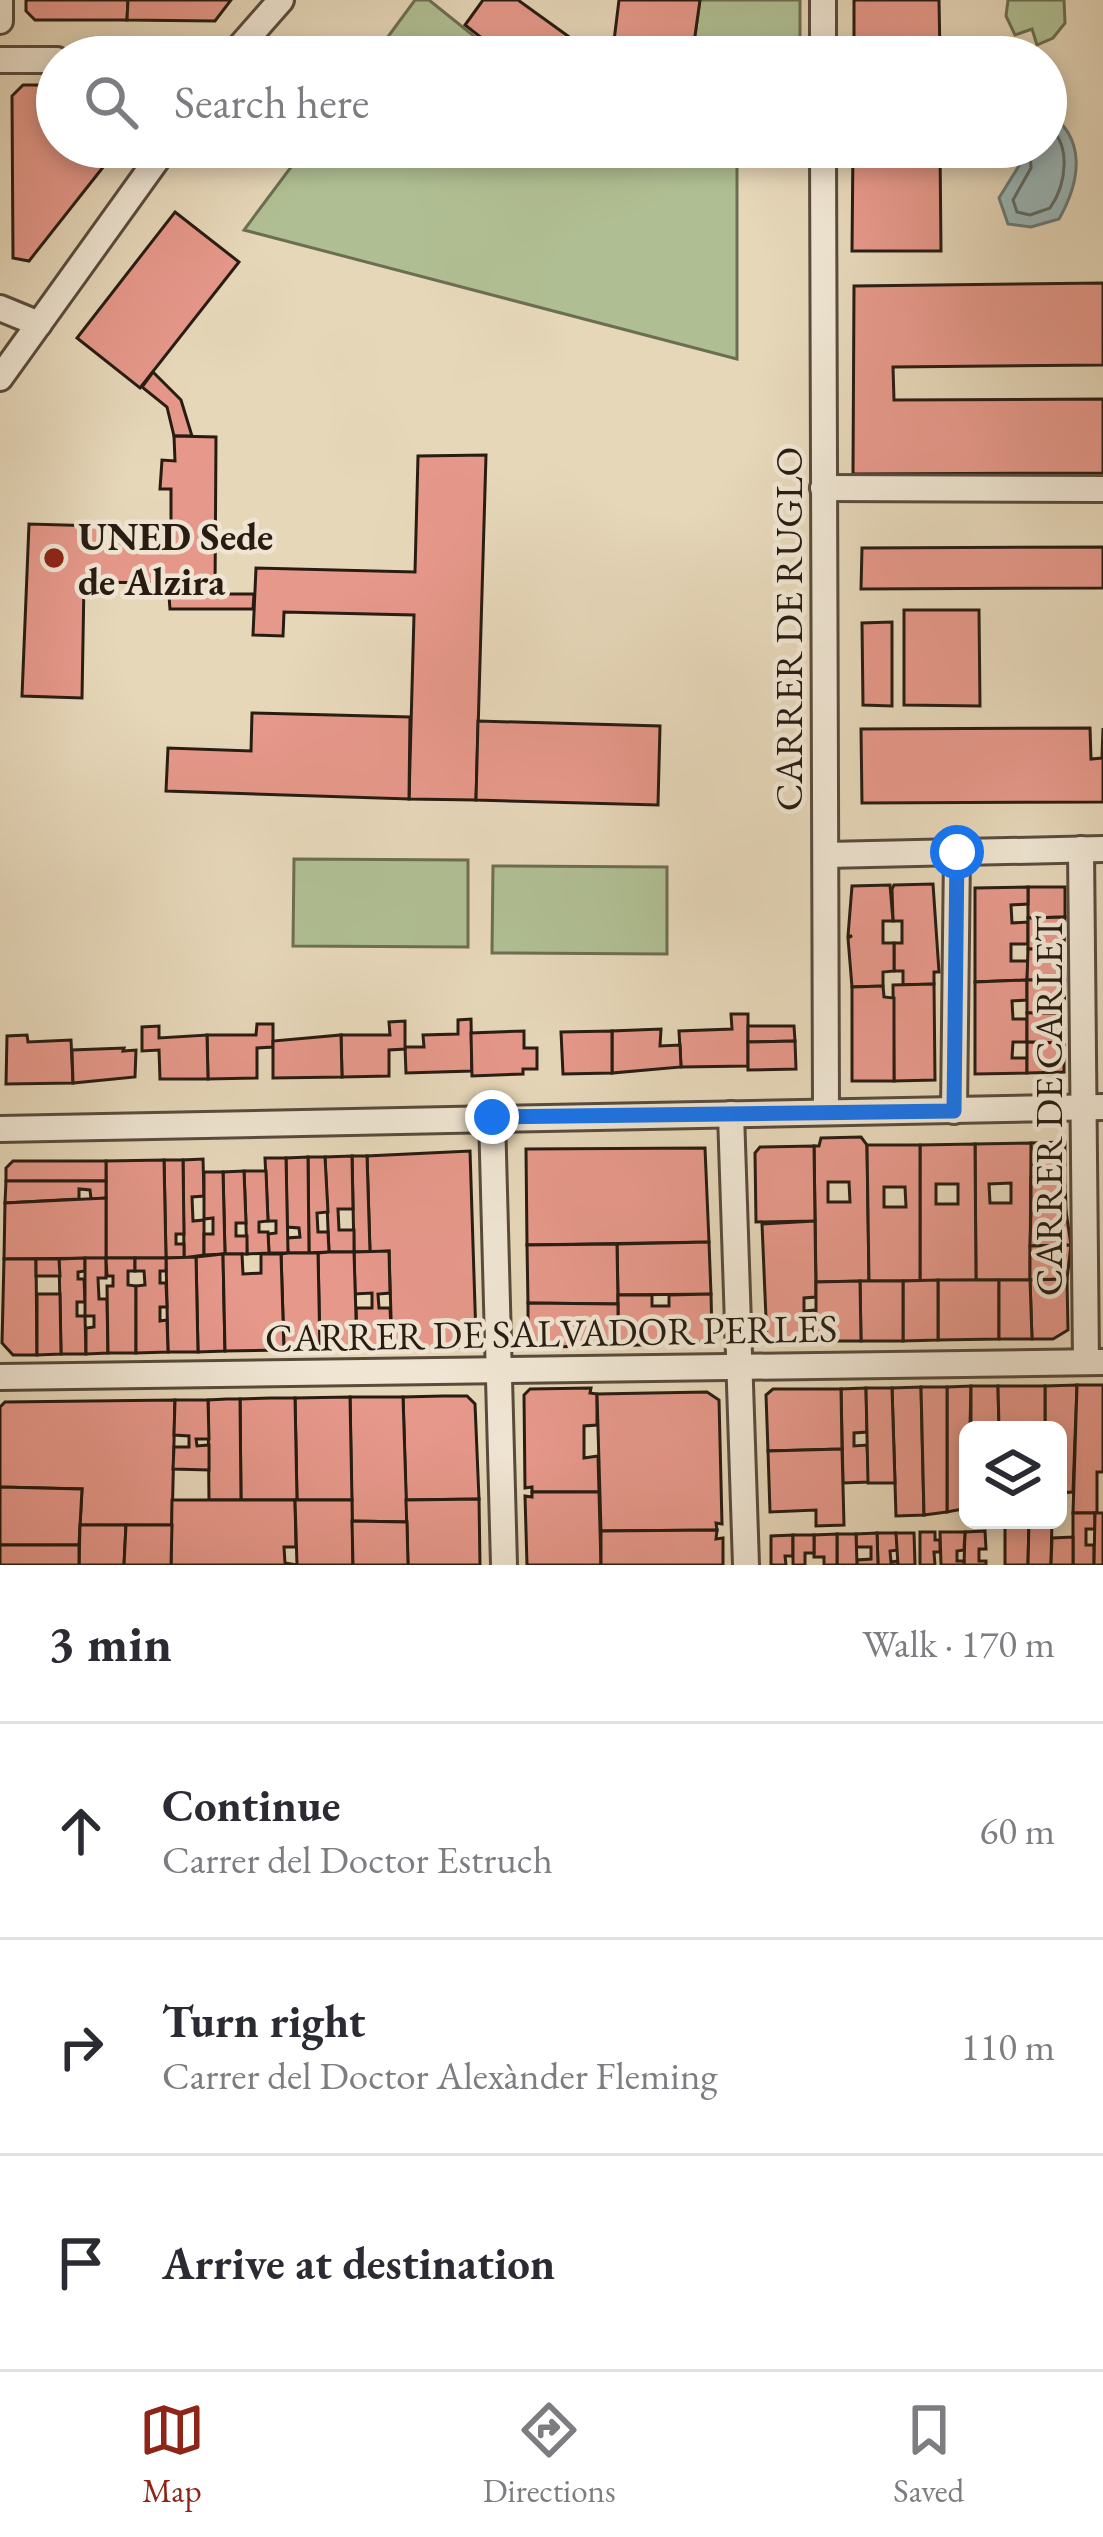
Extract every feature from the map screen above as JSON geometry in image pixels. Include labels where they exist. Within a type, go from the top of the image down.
[{"type":"street","points":[[0,0],[0,21]]},
{"type":"street","points":[[249,36],[281,0]]},
{"type":"street","points":[[823,0],[823,36]]},
{"type":"street","points":[[0,60],[36,60]]},
{"type":"street","points":[[0,379],[151,168]]},
{"type":"street","name":"CARRER DE RUGLO","points":[[823,168],[826,1111]]},
{"type":"street","points":[[0,308],[39,324]]},
{"type":"street","points":[[823,488],[1103,489]]},
{"type":"street","points":[[826,855],[1092,849]]},
{"type":"street","name":"CARRER DE CARLET","points":[[1092,849],[1095,1362]]},
{"type":"street","points":[[954,1111],[957,852]]},
{"type":"street","points":[[0,1129],[1093,1107]]},
{"type":"street","points":[[731,1114],[746,1565]]},
{"type":"street","points":[[492,1117],[505,1565]]},
{"type":"street","name":"CARRER DE SALVADOR PERLES","points":[[0,1377],[1095,1362]]},
{"type":"green space","points":[[415,0],[429,0],[474,36],[388,36]]},
{"type":"green space","points":[[700,0],[800,0],[800,36],[695,36]]},
{"type":"green space","points":[[1008,0],[1064,0],[1065,23],[1055,36],[1034,36],[1032,29],[1015,35],[1006,16]]},
{"type":"green space","points":[[290,168],[737,168],[737,359],[244,230]]},
{"type":"green space","points":[[294,859],[468,860],[468,947],[293,946]]},
{"type":"green space","points":[[493,866],[667,867],[667,954],[492,953]]},
{"type":"water","points":[[1067,132],[1074,146],[1075,175],[1059,219],[1031,227],[1008,224],[999,198],[1018,168],[1067,168]]},
{"type":"building","points":[[26,0],[128,0],[127,20],[35,20],[26,11]]},
{"type":"building","points":[[128,0],[231,0],[215,21],[127,20]]},
{"type":"building","points":[[483,0],[518,0],[568,36],[479,36],[465,25]]},
{"type":"building","points":[[619,0],[700,0],[695,36],[615,36]]},
{"type":"building","points":[[854,0],[939,0],[940,36],[854,36]]},
{"type":"building","points":[[23,85],[36,85],[36,168],[102,168],[29,261],[13,258],[12,96]]},
{"type":"building","points":[[853,168],[940,168],[941,251],[852,251]]},
{"type":"building","points":[[175,212],[239,262],[140,388],[77,338]]},
{"type":"building","points":[[1103,283],[1103,365],[893,367],[894,400],[1103,399],[1103,473],[853,474],[854,286]]},
{"type":"building","points":[[153,372],[181,400],[192,436],[174,436],[167,407],[142,387]]},
{"type":"building","points":[[174,436],[216,437],[215,594],[254,594],[253,609],[170,609],[168,583],[84,582],[82,698],[22,696],[29,524],[171,528],[171,489],[160,489],[162,460],[175,461]]},
{"type":"building","points":[[486,455],[476,800],[409,799],[414,615],[284,612],[283,636],[253,635],[256,568],[415,572],[418,456]]},
{"type":"building","points":[[1103,547],[1103,588],[861,589],[862,548]]},
{"type":"building","points":[[904,610],[979,610],[980,706],[904,705]]},
{"type":"building","points":[[892,622],[892,706],[863,705],[862,623]]},
{"type":"building","points":[[252,713],[410,717],[409,799],[166,791],[168,748],[251,751]]},
{"type":"building","points":[[478,721],[660,726],[658,805],[476,800]]},
{"type":"building","points":[[1090,728],[1091,759],[1102,758],[1103,728],[1103,802],[862,803],[861,729]]},
{"type":"building","points":[[933,884],[939,972],[934,972],[934,984],[903,985],[903,971],[894,971],[894,943],[902,943],[902,921],[893,921],[892,889],[894,885]]},
{"type":"building","points":[[890,885],[893,921],[883,921],[883,943],[894,943],[894,971],[883,972],[883,986],[852,987],[848,938],[852,936],[848,936],[852,886]]},
{"type":"building","points":[[1028,887],[1065,887],[1065,917],[1028,918]]},
{"type":"building","points":[[1028,887],[1028,904],[1011,905],[1012,923],[1028,922],[1028,944],[1011,944],[1011,961],[1028,961],[1027,980],[975,982],[975,888]]},
{"type":"building","points":[[1065,917],[1064,949],[1028,949],[1028,918]]},
{"type":"building","points":[[1028,949],[1064,949],[1065,980],[1027,980]]},
{"type":"building","points":[[1027,980],[1027,1000],[1012,1001],[1013,1019],[1027,1019],[1027,1042],[1013,1042],[1012,1058],[1027,1058],[1027,1073],[975,1074],[975,982]]},
{"type":"building","points":[[1027,980],[1065,980],[1064,1013],[1027,1013]]},
{"type":"building","points":[[934,984],[935,1080],[894,1081],[893,985]]},
{"type":"building","points":[[883,986],[884,997],[894,998],[894,1081],[852,1081],[852,987]]},
{"type":"building","points":[[1027,1013],[1064,1013],[1064,1043],[1027,1042]]},
{"type":"building","points":[[731,1014],[748,1014],[748,1066],[681,1067],[679,1031],[732,1029]]},
{"type":"building","points":[[471,1019],[472,1071],[406,1073],[405,1047],[424,1047],[423,1035],[458,1034],[458,1020]]},
{"type":"building","points":[[405,1021],[405,1049],[389,1050],[389,1076],[342,1077],[341,1035],[390,1035],[389,1022]]},
{"type":"building","points":[[257,1024],[273,1024],[273,1047],[257,1048],[257,1078],[208,1079],[207,1035],[256,1035]]},
{"type":"building","points":[[159,1026],[159,1038],[207,1035],[208,1079],[160,1079],[159,1050],[142,1051],[142,1027]]},
{"type":"building","points":[[748,1026],[794,1026],[795,1041],[748,1042]]},
{"type":"building","points":[[661,1029],[660,1046],[680,1045],[681,1067],[612,1073],[612,1031]]},
{"type":"building","points":[[524,1031],[524,1048],[537,1048],[537,1069],[472,1076],[471,1033]]},
{"type":"building","points":[[612,1031],[612,1073],[563,1074],[561,1032]]},
{"type":"building","points":[[27,1035],[28,1042],[71,1040],[73,1083],[6,1084],[7,1036]]},
{"type":"building","points":[[341,1035],[342,1077],[273,1078],[273,1041]]},
{"type":"building","points":[[795,1041],[796,1069],[748,1070],[748,1042]]},
{"type":"building","points":[[1027,1042],[1064,1043],[1064,1072],[1027,1073]]},
{"type":"building","points":[[72,1050],[136,1050],[135,1077],[73,1083]]},
{"type":"building","points":[[861,1137],[867,1145],[869,1281],[816,1282],[814,1146],[819,1146],[821,1138]],"holes":[[[828,1182],[849,1182],[850,1202],[828,1202]]]},
{"type":"building","points":[[1065,1142],[1065,1176],[1031,1177],[1031,1143]]},
{"type":"building","points":[[1031,1143],[1030,1280],[976,1280],[975,1144]],"holes":[[[1011,1183],[1011,1203],[990,1203],[989,1184]]]},
{"type":"building","points":[[975,1144],[976,1280],[920,1281],[920,1145]],"holes":[[[936,1184],[958,1184],[958,1204],[936,1204]]]},
{"type":"building","points":[[867,1145],[920,1145],[920,1281],[869,1281]],"holes":[[[884,1187],[905,1187],[906,1207],[884,1207]]]},
{"type":"building","points":[[814,1146],[815,1221],[756,1222],[755,1153],[760,1147]]},
{"type":"building","points":[[705,1148],[709,1242],[527,1245],[526,1149]]},
{"type":"building","points":[[470,1151],[476,1338],[467,1347],[392,1349],[389,1251],[370,1252],[367,1156]]},
{"type":"building","points":[[352,1156],[367,1156],[370,1252],[354,1252]]},
{"type":"building","points":[[352,1156],[353,1209],[338,1209],[339,1230],[354,1230],[354,1252],[329,1252],[325,1157]]},
{"type":"building","points":[[308,1157],[325,1157],[328,1212],[317,1213],[318,1232],[328,1232],[329,1252],[309,1253]]},
{"type":"building","points":[[308,1157],[309,1253],[288,1253],[287,1238],[300,1237],[299,1228],[287,1227],[286,1158]]},
{"type":"building","points":[[265,1158],[286,1158],[288,1253],[269,1253],[268,1234],[276,1233],[276,1221],[268,1221]]},
{"type":"building","points":[[203,1159],[204,1196],[192,1197],[193,1221],[204,1220],[204,1255],[184,1258],[183,1160]]},
{"type":"building","points":[[164,1160],[183,1160],[184,1234],[176,1234],[176,1244],[184,1244],[184,1258],[166,1258]]},
{"type":"building","points":[[164,1160],[166,1258],[106,1258],[106,1161]]},
{"type":"building","points":[[13,1161],[106,1161],[106,1181],[6,1181],[6,1168]]},
{"type":"building","points":[[244,1171],[266,1171],[268,1221],[259,1222],[259,1232],[268,1232],[269,1253],[247,1254]]},
{"type":"building","points":[[244,1171],[246,1223],[236,1223],[236,1236],[247,1236],[247,1254],[225,1254],[223,1172]]},
{"type":"building","points":[[204,1172],[223,1172],[225,1254],[204,1255],[204,1234],[213,1234],[213,1218],[204,1219]]},
{"type":"building","points":[[1065,1176],[1066,1211],[1031,1212],[1031,1177]]},
{"type":"building","points":[[6,1181],[106,1181],[106,1198],[91,1199],[90,1190],[79,1189],[79,1199],[5,1203]]},
{"type":"building","points":[[106,1198],[106,1258],[4,1259],[5,1203]]},
{"type":"building","points":[[1066,1211],[1071,1245],[1030,1246],[1031,1212]]},
{"type":"building","points":[[815,1221],[816,1297],[804,1298],[804,1311],[816,1310],[816,1341],[767,1342],[762,1224]]},
{"type":"building","points":[[709,1242],[711,1294],[618,1295],[617,1244]]},
{"type":"building","points":[[617,1244],[618,1304],[528,1303],[527,1245]]},
{"type":"building","points":[[1071,1245],[1067,1279],[1030,1280],[1030,1246]]},
{"type":"building","points":[[389,1251],[390,1293],[378,1294],[379,1308],[390,1308],[392,1349],[357,1349],[356,1308],[372,1308],[372,1293],[355,1294],[354,1252]]},
{"type":"building","points":[[354,1252],[357,1349],[320,1350],[318,1253]]},
{"type":"building","points":[[318,1253],[320,1350],[284,1350],[281,1254]]},
{"type":"building","points":[[223,1254],[225,1351],[198,1352],[196,1257]]},
{"type":"building","points":[[223,1254],[242,1254],[243,1274],[261,1273],[261,1254],[281,1254],[284,1350],[225,1351]]},
{"type":"building","points":[[196,1257],[198,1352],[168,1352],[166,1258]]},
{"type":"building","points":[[85,1258],[85,1271],[78,1272],[78,1279],[84,1279],[85,1302],[77,1302],[77,1316],[85,1316],[86,1354],[61,1354],[59,1259]]},
{"type":"building","points":[[85,1258],[106,1258],[106,1278],[98,1278],[99,1299],[107,1299],[108,1353],[86,1354],[86,1328],[94,1327],[94,1316],[85,1316]]},
{"type":"building","points":[[106,1258],[135,1258],[128,1285],[136,1286],[136,1353],[108,1353],[107,1286],[113,1286],[113,1276],[107,1276]]},
{"type":"building","points":[[135,1258],[166,1258],[160,1283],[166,1283],[167,1307],[160,1307],[160,1321],[167,1320],[168,1352],[136,1353],[136,1286],[145,1285],[144,1271],[135,1271]]},
{"type":"building","points":[[4,1259],[36,1259],[37,1355],[13,1355],[2,1343]]},
{"type":"building","points":[[36,1259],[59,1259],[60,1276],[36,1276]]},
{"type":"building","points":[[1067,1279],[1068,1330],[1053,1339],[1032,1339],[1030,1280]]},
{"type":"building","points":[[938,1280],[999,1280],[999,1339],[938,1340]]},
{"type":"building","points":[[938,1280],[938,1340],[903,1341],[903,1281]]},
{"type":"building","points":[[999,1280],[1030,1280],[1032,1339],[999,1339]]},
{"type":"building","points":[[860,1281],[903,1281],[903,1341],[861,1341]]},
{"type":"building","points":[[860,1281],[861,1341],[816,1341],[816,1282]]},
{"type":"building","points":[[37,1294],[60,1294],[61,1354],[37,1355]]},
{"type":"building","points":[[711,1294],[712,1335],[707,1342],[618,1346],[618,1295],[652,1295],[652,1306],[669,1306],[669,1295]]},
{"type":"building","points":[[528,1303],[618,1304],[618,1346],[533,1347],[528,1344]]},
{"type":"building","points":[[1077,1385],[1073,1492],[1067,1492],[1067,1421],[1045,1421],[1045,1386]]},
{"type":"building","points":[[1077,1385],[1103,1385],[1103,1472],[1097,1472],[1097,1513],[1073,1513]]},
{"type":"building","points":[[971,1386],[970,1421],[959,1421],[959,1510],[947,1512],[947,1387]]},
{"type":"building","points":[[971,1386],[998,1386],[999,1421],[971,1421]]},
{"type":"building","points":[[998,1386],[1045,1386],[1045,1421],[999,1421]]},
{"type":"building","points":[[921,1387],[924,1515],[896,1516],[892,1388]]},
{"type":"building","points":[[921,1387],[947,1387],[947,1512],[924,1515]]},
{"type":"building","points":[[591,1388],[590,1393],[597,1394],[597,1425],[584,1426],[584,1458],[598,1456],[599,1492],[532,1492],[532,1487],[525,1488],[524,1395],[530,1389]]},
{"type":"building","points":[[866,1388],[867,1432],[854,1433],[854,1446],[867,1445],[869,1482],[843,1483],[841,1389]]},
{"type":"building","points":[[866,1388],[892,1388],[895,1483],[868,1483]]},
{"type":"building","points":[[773,1389],[841,1389],[842,1449],[768,1451],[766,1395]]},
{"type":"building","points":[[707,1392],[719,1400],[722,1524],[716,1523],[717,1530],[601,1531],[597,1394]]},
{"type":"building","points":[[467,1396],[475,1404],[479,1499],[406,1500],[403,1397]]},
{"type":"building","points":[[350,1397],[403,1397],[407,1522],[352,1521]]},
{"type":"building","points":[[350,1397],[352,1500],[297,1500],[295,1398]]},
{"type":"building","points":[[295,1398],[297,1500],[241,1500],[240,1399]]},
{"type":"building","points":[[240,1399],[241,1500],[209,1500],[208,1400]]},
{"type":"building","points":[[175,1400],[172,1525],[80,1525],[82,1489],[0,1487],[0,1407],[5,1402]]},
{"type":"building","points":[[175,1400],[208,1400],[209,1439],[196,1439],[197,1446],[209,1445],[209,1470],[173,1469],[174,1447],[189,1447],[189,1436],[174,1435]]},
{"type":"building","points":[[842,1449],[844,1525],[816,1526],[816,1510],[770,1512],[768,1451]]},
{"type":"building","points":[[0,1487],[82,1489],[79,1545],[0,1545]]},
{"type":"building","points":[[532,1492],[599,1492],[601,1565],[527,1565],[525,1496],[532,1497]]},
{"type":"building","points":[[479,1499],[480,1565],[408,1565],[406,1500]]},
{"type":"building","points":[[172,1500],[295,1500],[296,1547],[284,1547],[285,1563],[297,1565],[171,1565]]},
{"type":"building","points":[[295,1500],[352,1500],[353,1565],[297,1565]]},
{"type":"building","points":[[1073,1513],[1095,1513],[1095,1529],[1086,1529],[1086,1545],[1094,1545],[1094,1565],[1073,1565]]},
{"type":"building","points":[[1095,1513],[1103,1513],[1103,1565],[1094,1565]]},
{"type":"building","points":[[352,1521],[407,1522],[408,1565],[353,1565]]},
{"type":"building","points":[[80,1525],[126,1525],[124,1565],[79,1565]]},
{"type":"building","points":[[126,1525],[172,1525],[171,1565],[124,1565]]},
{"type":"building","points":[[1005,1529],[1029,1529],[1028,1565],[1005,1565]]},
{"type":"building","points":[[1029,1529],[1052,1529],[1051,1565],[1028,1565]]},
{"type":"building","points":[[717,1530],[716,1539],[723,1538],[723,1565],[601,1565],[601,1531]]},
{"type":"building","points":[[985,1531],[986,1549],[979,1549],[979,1561],[986,1565],[964,1565],[965,1532]]},
{"type":"building","points":[[920,1532],[935,1532],[935,1540],[940,1540],[935,1565],[920,1565]]},
{"type":"building","points":[[940,1532],[965,1532],[964,1550],[957,1551],[957,1561],[964,1565],[941,1565]]},
{"type":"building","points":[[877,1533],[896,1533],[898,1550],[890,1551],[891,1562],[898,1561],[898,1565],[878,1565]]},
{"type":"building","points":[[877,1533],[878,1565],[857,1565],[857,1560],[871,1559],[871,1547],[856,1547],[856,1534]]},
{"type":"building","points":[[896,1533],[914,1533],[915,1565],[898,1565]]},
{"type":"building","points":[[837,1534],[856,1534],[857,1565],[837,1565]]},
{"type":"building","points":[[837,1534],[837,1565],[824,1565],[824,1557],[814,1557],[814,1535]]},
{"type":"building","points":[[793,1535],[793,1556],[785,1556],[786,1565],[771,1565],[771,1536]]},
{"type":"building","points":[[793,1535],[814,1535],[814,1553],[805,1553],[805,1565],[793,1565]]},
{"type":"building","points":[[1073,1537],[1073,1565],[1051,1565],[1052,1538]]},
{"type":"building","points":[[0,1545],[79,1545],[79,1565],[0,1565]]},
{"type":"place","name":"UNED Sede de Alzira","points":[[54,558]]},
{"type":"route","points":[[492,1117],[954,1111],[957,852]]}]
